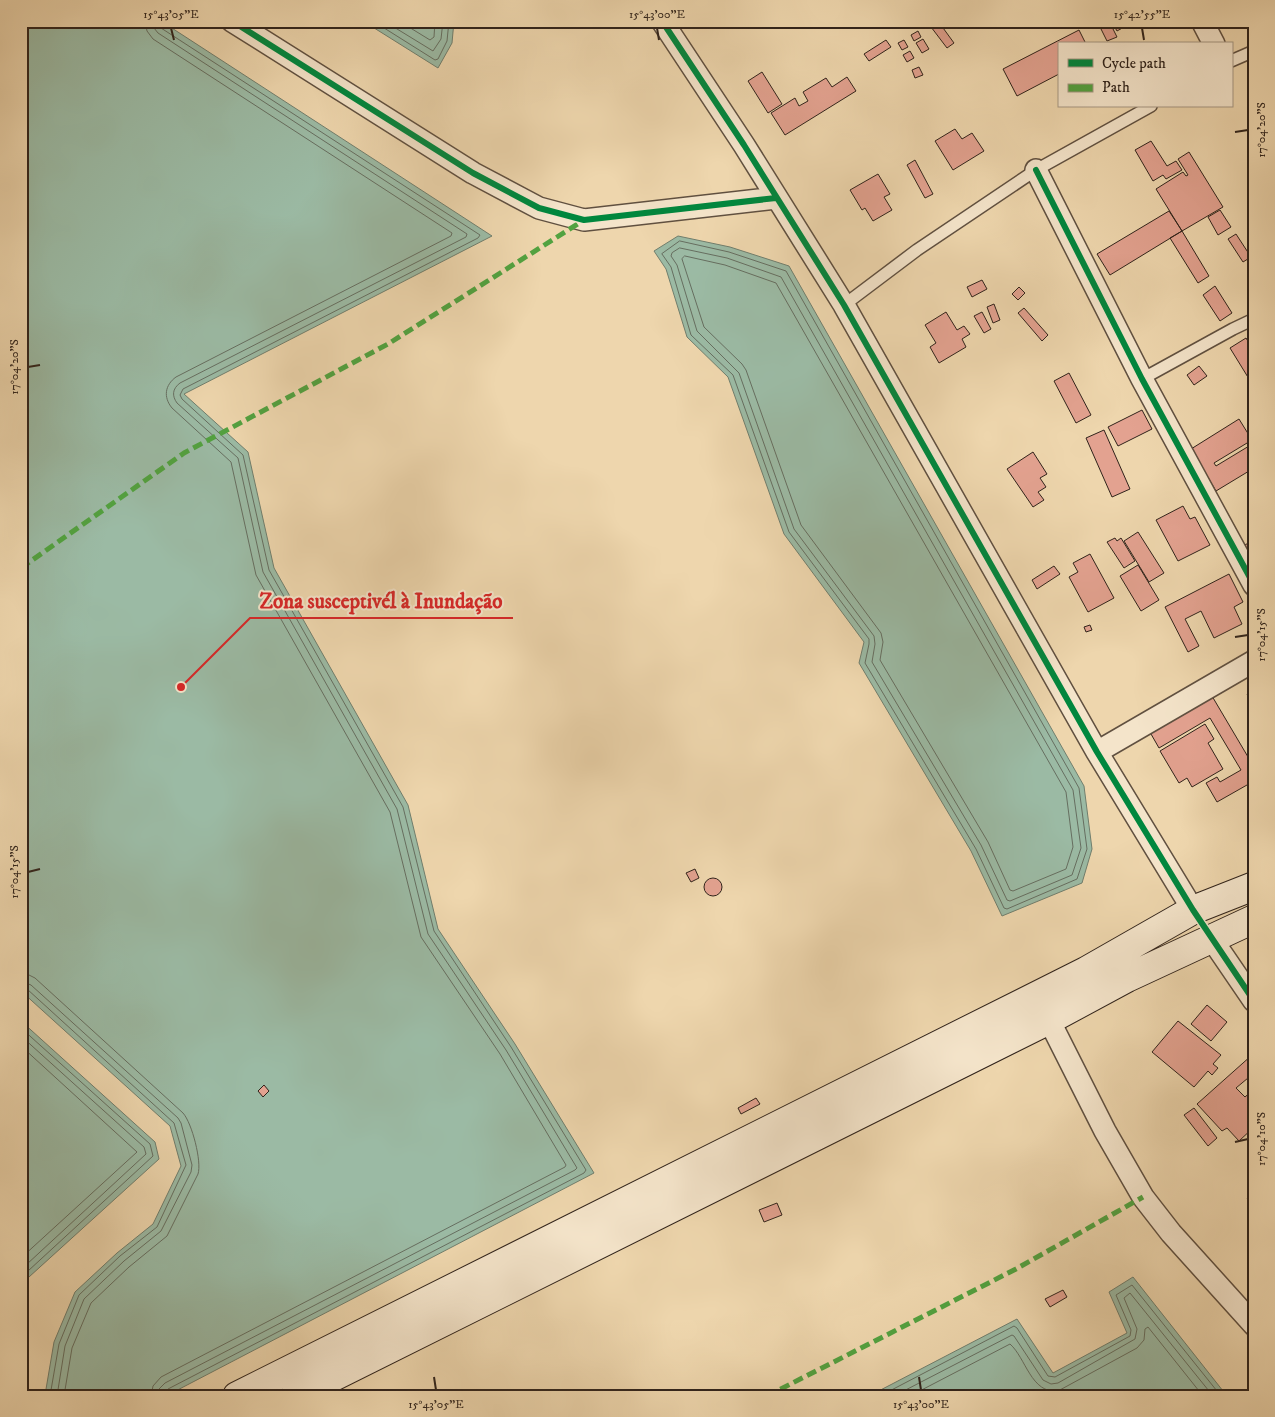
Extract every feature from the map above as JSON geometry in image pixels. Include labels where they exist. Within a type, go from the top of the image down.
[{"type":"main road","points":[[237,1396],[1086,971],[1193,910],[1254,886]]},
{"type":"main road","points":[[1193,910],[1211,938]]},
{"type":"main road","points":[[295,1396],[1049,1020],[1127,978],[1254,919]]},
{"type":"street","points":[[232,21],[473,173],[539,208],[584,220],[776,198]]},
{"type":"street","points":[[662,21],[844,305],[1097,752],[1193,910]]},
{"type":"street","points":[[1202,21],[1213,42]]},
{"type":"street","points":[[1036,170],[1142,379],[1254,585]]},
{"type":"street","points":[[1097,752],[1254,661]]},
{"type":"street","points":[[1211,938],[1254,1001]]},
{"type":"street","points":[[1049,1020],[1105,1131],[1143,1196],[1170,1233],[1254,1325]]},
{"type":"lane","points":[[1232,61],[1254,51]]},
{"type":"lane","points":[[844,305],[918,250],[1036,170],[1147,108]]},
{"type":"lane","points":[[1142,379],[1233,329],[1254,320]]},
{"type":"water","points":[[21,21],[161,21],[492,236],[184,394],[248,452],[274,568],[408,805],[438,929],[515,1044],[594,1173],[166,1396],[45,1395],[54,1342],[75,1292],[117,1253],[153,1224],[181,1166],[170,1126],[21,991]]},
{"type":"water","points":[[363,21],[454,21],[452,43],[438,68]]},
{"type":"water","points":[[678,236],[730,247],[789,266],[1084,786],[1092,849],[1082,883],[1002,916],[971,851],[859,663],[864,642],[784,534],[728,377],[687,337],[666,269],[654,251]]},
{"type":"water","points":[[21,1021],[155,1142],[159,1159],[29,1277],[21,1277]]},
{"type":"water","points":[[1133,1277],[1227,1396],[869,1396],[1017,1319],[1053,1373],[1127,1333],[1109,1292]]},
{"type":"building","points":[[930,21],[938,21],[954,43],[947,48],[928,23]]},
{"type":"building","points":[[1097,21],[1109,21],[1117,37],[1107,41]]},
{"type":"building","points":[[1118,21],[1133,22],[1117,31],[1113,24]]},
{"type":"building","points":[[1079,30],[1085,42],[1058,42],[1058,75],[1017,96],[1003,69]]},
{"type":"building","points":[[918,31],[921,37],[914,41],[911,35]]},
{"type":"building","points":[[923,39],[929,49],[922,53],[916,43]]},
{"type":"building","points":[[886,40],[891,47],[869,61],[864,54]]},
{"type":"building","points":[[904,40],[908,47],[902,50],[898,43]]},
{"type":"building","points":[[910,51],[914,58],[907,62],[903,55]]},
{"type":"building","points":[[919,67],[923,75],[915,78],[912,70]]},
{"type":"building","points":[[762,72],[782,104],[768,113],[748,81]]},
{"type":"building","points":[[847,77],[856,91],[785,135],[771,113],[795,98],[799,106],[808,101],[803,92],[826,78],[832,87]]},
{"type":"building","points":[[955,129],[962,139],[972,133],[984,151],[953,170],[935,141]]},
{"type":"building","points":[[1151,141],[1167,166],[1176,161],[1182,170],[1166,179],[1163,175],[1153,181],[1135,150]]},
{"type":"building","points":[[1189,152],[1223,207],[1182,231],[1156,189],[1183,172],[1186,176],[1188,175],[1178,159]]},
{"type":"building","points":[[915,160],[933,194],[925,198],[907,165]]},
{"type":"building","points":[[878,174],[890,194],[884,197],[892,210],[873,221],[865,208],[862,210],[850,190]]},
{"type":"building","points":[[1220,210],[1231,227],[1218,235],[1208,217]]},
{"type":"building","points":[[1169,211],[1182,231],[1110,275],[1097,254]]},
{"type":"building","points":[[1182,231],[1209,276],[1198,283],[1170,238]]},
{"type":"building","points":[[1236,234],[1251,257],[1243,262],[1228,239]]},
{"type":"building","points":[[982,280],[987,289],[972,297],[967,287]]},
{"type":"building","points":[[1215,286],[1232,313],[1220,321],[1203,295]]},
{"type":"building","points":[[1019,287],[1025,293],[1018,300],[1012,294]]},
{"type":"building","points":[[994,304],[1000,320],[993,323],[987,307]]},
{"type":"building","points":[[1024,308],[1048,335],[1042,341],[1018,313]]},
{"type":"building","points":[[946,312],[957,330],[964,326],[970,334],[962,339],[966,347],[939,363],[930,347],[936,343],[925,325]]},
{"type":"building","points":[[982,312],[991,329],[984,333],[974,316]]},
{"type":"building","points":[[1246,338],[1254,351],[1254,387],[1230,348]]},
{"type":"building","points":[[1199,366],[1207,376],[1194,385],[1187,375]]},
{"type":"building","points":[[1069,373],[1091,415],[1076,423],[1054,381]]},
{"type":"building","points":[[1142,410],[1152,429],[1118,446],[1108,427]]},
{"type":"building","points":[[1239,419],[1252,440],[1214,463],[1216,466],[1254,443],[1254,468],[1216,491],[1191,449]]},
{"type":"building","points":[[1104,430],[1130,489],[1112,497],[1086,438]]},
{"type":"building","points":[[1033,452],[1047,474],[1040,478],[1046,487],[1038,492],[1044,500],[1033,507],[1007,469]]},
{"type":"building","points":[[1183,506],[1190,519],[1195,517],[1210,545],[1178,561],[1156,520]]},
{"type":"building","points":[[1138,532],[1164,573],[1149,582],[1124,541]]},
{"type":"building","points":[[1115,538],[1117,541],[1121,538],[1135,561],[1124,568],[1107,542]]},
{"type":"building","points":[[1254,540],[1254,555],[1250,558],[1243,546]]},
{"type":"building","points":[[1090,554],[1114,598],[1088,612],[1069,577],[1078,572],[1073,563]]},
{"type":"building","points":[[1138,565],[1159,600],[1141,611],[1120,576]]},
{"type":"building","points":[[1054,566],[1060,574],[1037,589],[1032,580]]},
{"type":"building","points":[[1229,574],[1243,602],[1234,607],[1242,624],[1214,638],[1201,611],[1185,619],[1199,646],[1188,652],[1165,607]]},
{"type":"building","points":[[1090,625],[1092,630],[1086,632],[1084,627]]},
{"type":"building","points":[[1254,690],[1254,706],[1247,694]]},
{"type":"building","points":[[1209,691],[1254,767],[1254,781],[1217,802],[1206,783],[1217,777],[1220,782],[1241,770],[1210,718],[1159,748],[1147,727]]},
{"type":"building","points":[[1205,724],[1214,739],[1208,743],[1223,769],[1192,787],[1187,778],[1179,783],[1160,751]]},
{"type":"building","points":[[695,869],[699,878],[691,882],[686,873]]},
{"type":"building","points":[[713,878],[719,881],[722,887],[719,893],[713,896],[707,893],[704,887],[707,881]]},
{"type":"building","points":[[1207,1005],[1227,1022],[1211,1041],[1191,1024]]},
{"type":"building","points":[[1178,1021],[1221,1055],[1213,1064],[1218,1068],[1212,1075],[1208,1071],[1194,1087],[1152,1052]]},
{"type":"building","points":[[1252,1055],[1254,1058],[1254,1073],[1236,1088],[1245,1097],[1254,1089],[1254,1127],[1239,1141],[1227,1128],[1222,1131],[1197,1104]]},
{"type":"building","points":[[264,1085],[269,1091],[263,1097],[258,1091]]},
{"type":"building","points":[[756,1098],[760,1104],[741,1114],[738,1108]]},
{"type":"building","points":[[1194,1108],[1217,1138],[1208,1146],[1184,1115]]},
{"type":"building","points":[[1254,1192],[1254,1207],[1247,1198]]},
{"type":"building","points":[[777,1203],[782,1215],[764,1222],[759,1210]]},
{"type":"building","points":[[1063,1290],[1067,1297],[1050,1307],[1045,1299]]},
{"type":"marked path","points":[[21,568],[184,453],[388,344],[584,220]]},
{"type":"marked path","points":[[767,1396],[1016,1269],[1143,1197]]},
{"type":"cycle path","points":[[232,21],[473,173],[539,208],[584,220],[776,198]]},
{"type":"cycle path","points":[[662,21],[744,145],[844,305],[1097,752],[1193,910],[1254,1001]]},
{"type":"cycle path","points":[[1036,170],[1142,379],[1254,585]]},
{"type":"place","name":"Zona susceptivél à Inundação","points":[[181,687]]}]
